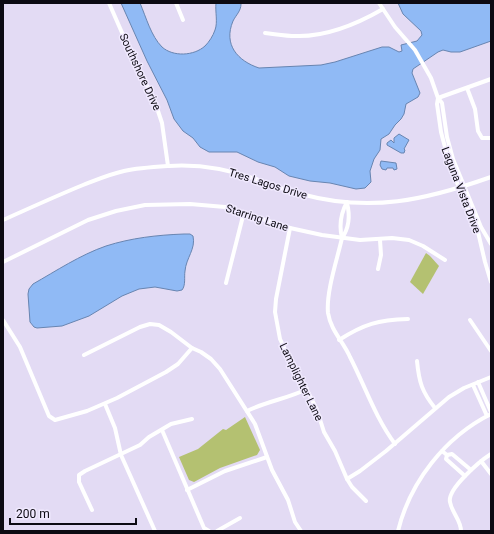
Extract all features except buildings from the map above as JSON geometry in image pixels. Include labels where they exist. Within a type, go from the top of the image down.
[{"type":"street","name":"Southshore Drive","points":[[109,3],[137,67],[154,99],[162,123],[168,166]]},
{"type":"street","points":[[176,3],[183,20]]},
{"type":"street","name":"Laguna Vista Drive","points":[[379,3],[395,27],[408,41],[425,67],[438,98],[442,103],[450,147],[481,227],[491,244]]},
{"type":"street","points":[[265,33],[296,36],[322,34],[363,20],[383,9]]},
{"type":"street","points":[[438,98],[491,79]]},
{"type":"street","points":[[467,88],[475,109],[478,131],[482,138],[491,138]]},
{"type":"street","name":"Laguna Vista Drive","points":[[438,98],[437,104],[443,143],[459,188],[478,232],[491,282]]},
{"type":"street","name":"Tres Lagos Drive","points":[[3,220],[58,195],[123,171],[168,166],[197,167],[232,172],[300,194],[325,200],[371,203],[403,201],[428,197],[491,178]]},
{"type":"street","points":[[347,202],[343,210],[340,231],[342,238],[329,294],[328,305],[330,321],[332,329],[350,356],[381,424],[395,444]]},
{"type":"street","name":"Starring Lane","points":[[3,262],[88,220],[116,211],[145,205],[190,204],[216,205],[244,212],[290,228],[342,238],[360,240],[380,240],[392,238],[409,240],[423,246],[445,260]]},
{"type":"street","points":[[226,283],[244,212]]},
{"type":"street","name":"Lamplighter Lane","points":[[290,228],[276,299],[276,312],[280,339],[285,352],[307,389],[317,410],[324,432],[335,451],[347,479],[352,487],[366,502]]},
{"type":"street","points":[[378,269],[381,255],[380,240]]},
{"type":"street","points":[[339,340],[354,330],[376,322],[408,319]]},
{"type":"street","points":[[3,320],[20,347],[49,416],[55,420],[87,412],[166,372],[178,364],[192,348]]},
{"type":"street","points":[[470,320],[491,350]]},
{"type":"street","points":[[84,355],[140,327],[150,324],[159,325],[211,359],[220,369],[255,424],[272,470],[288,500],[295,522],[301,531]]},
{"type":"street","points":[[417,361],[420,383],[435,408]]},
{"type":"street","points":[[347,479],[367,466],[395,444],[435,408],[455,393],[491,377]]},
{"type":"street","points":[[478,382],[485,397],[490,414]]},
{"type":"street","points":[[473,385],[479,400],[490,414]]},
{"type":"street","points":[[248,412],[260,405],[286,398],[307,389]]},
{"type":"street","points":[[479,400],[485,397]]},
{"type":"street","points":[[105,404],[115,428],[121,455],[154,531]]},
{"type":"street","points":[[398,531],[406,507],[416,487],[432,463],[463,431],[490,414]]},
{"type":"street","points":[[92,510],[80,482],[80,475],[85,471],[140,445],[149,437],[170,424],[192,419]]},
{"type":"street","points":[[162,430],[204,528],[209,531]]},
{"type":"street","points":[[442,451],[447,455],[452,454],[471,470]]},
{"type":"street","points":[[461,531],[460,525],[450,503],[450,497],[465,476],[491,454]]},
{"type":"street","points":[[447,455],[446,459],[465,476]]},
{"type":"street","points":[[188,490],[225,471],[267,457]]},
{"type":"street","points":[[454,466],[459,460]]},
{"type":"street","points":[[481,461],[491,474]]},
{"type":"street","points":[[217,531],[240,518]]},
{"type":"green space","points":[[426,253],[439,266],[423,294],[410,282]]},
{"type":"green space","points":[[245,417],[260,450],[257,455],[220,468],[194,482],[189,480],[179,457],[198,449],[223,429],[226,430]]},
{"type":"water","points":[[121,3],[140,3],[158,43],[167,50],[178,54],[184,54],[195,52],[205,46],[211,39],[216,27],[216,3],[240,3],[240,9],[230,30],[231,45],[234,51],[245,61],[259,68],[321,65],[382,47],[389,47],[399,52],[402,51],[401,45],[417,41],[422,35],[421,31],[403,14],[398,3],[491,3],[491,41],[460,52],[443,50],[413,69],[412,73],[420,93],[418,97],[406,104],[404,114],[401,119],[389,134],[381,139],[380,150],[374,159],[370,171],[371,182],[365,188],[356,189],[289,176],[275,167],[258,162],[237,152],[209,152],[200,147],[193,138],[183,131],[174,119],[167,100],[147,61]]},
{"type":"water","points":[[399,134],[409,140],[404,149],[404,153],[401,153],[387,145],[387,143],[391,140],[394,143],[394,138]]},
{"type":"water","points":[[381,161],[396,163],[397,169],[382,169],[380,165]]},
{"type":"water","points":[[190,234],[193,236],[194,241],[186,266],[182,290],[177,291],[155,287],[139,289],[122,296],[89,316],[62,326],[37,328],[30,322],[29,289],[33,284],[59,269],[87,254],[115,243],[144,237]]}]
